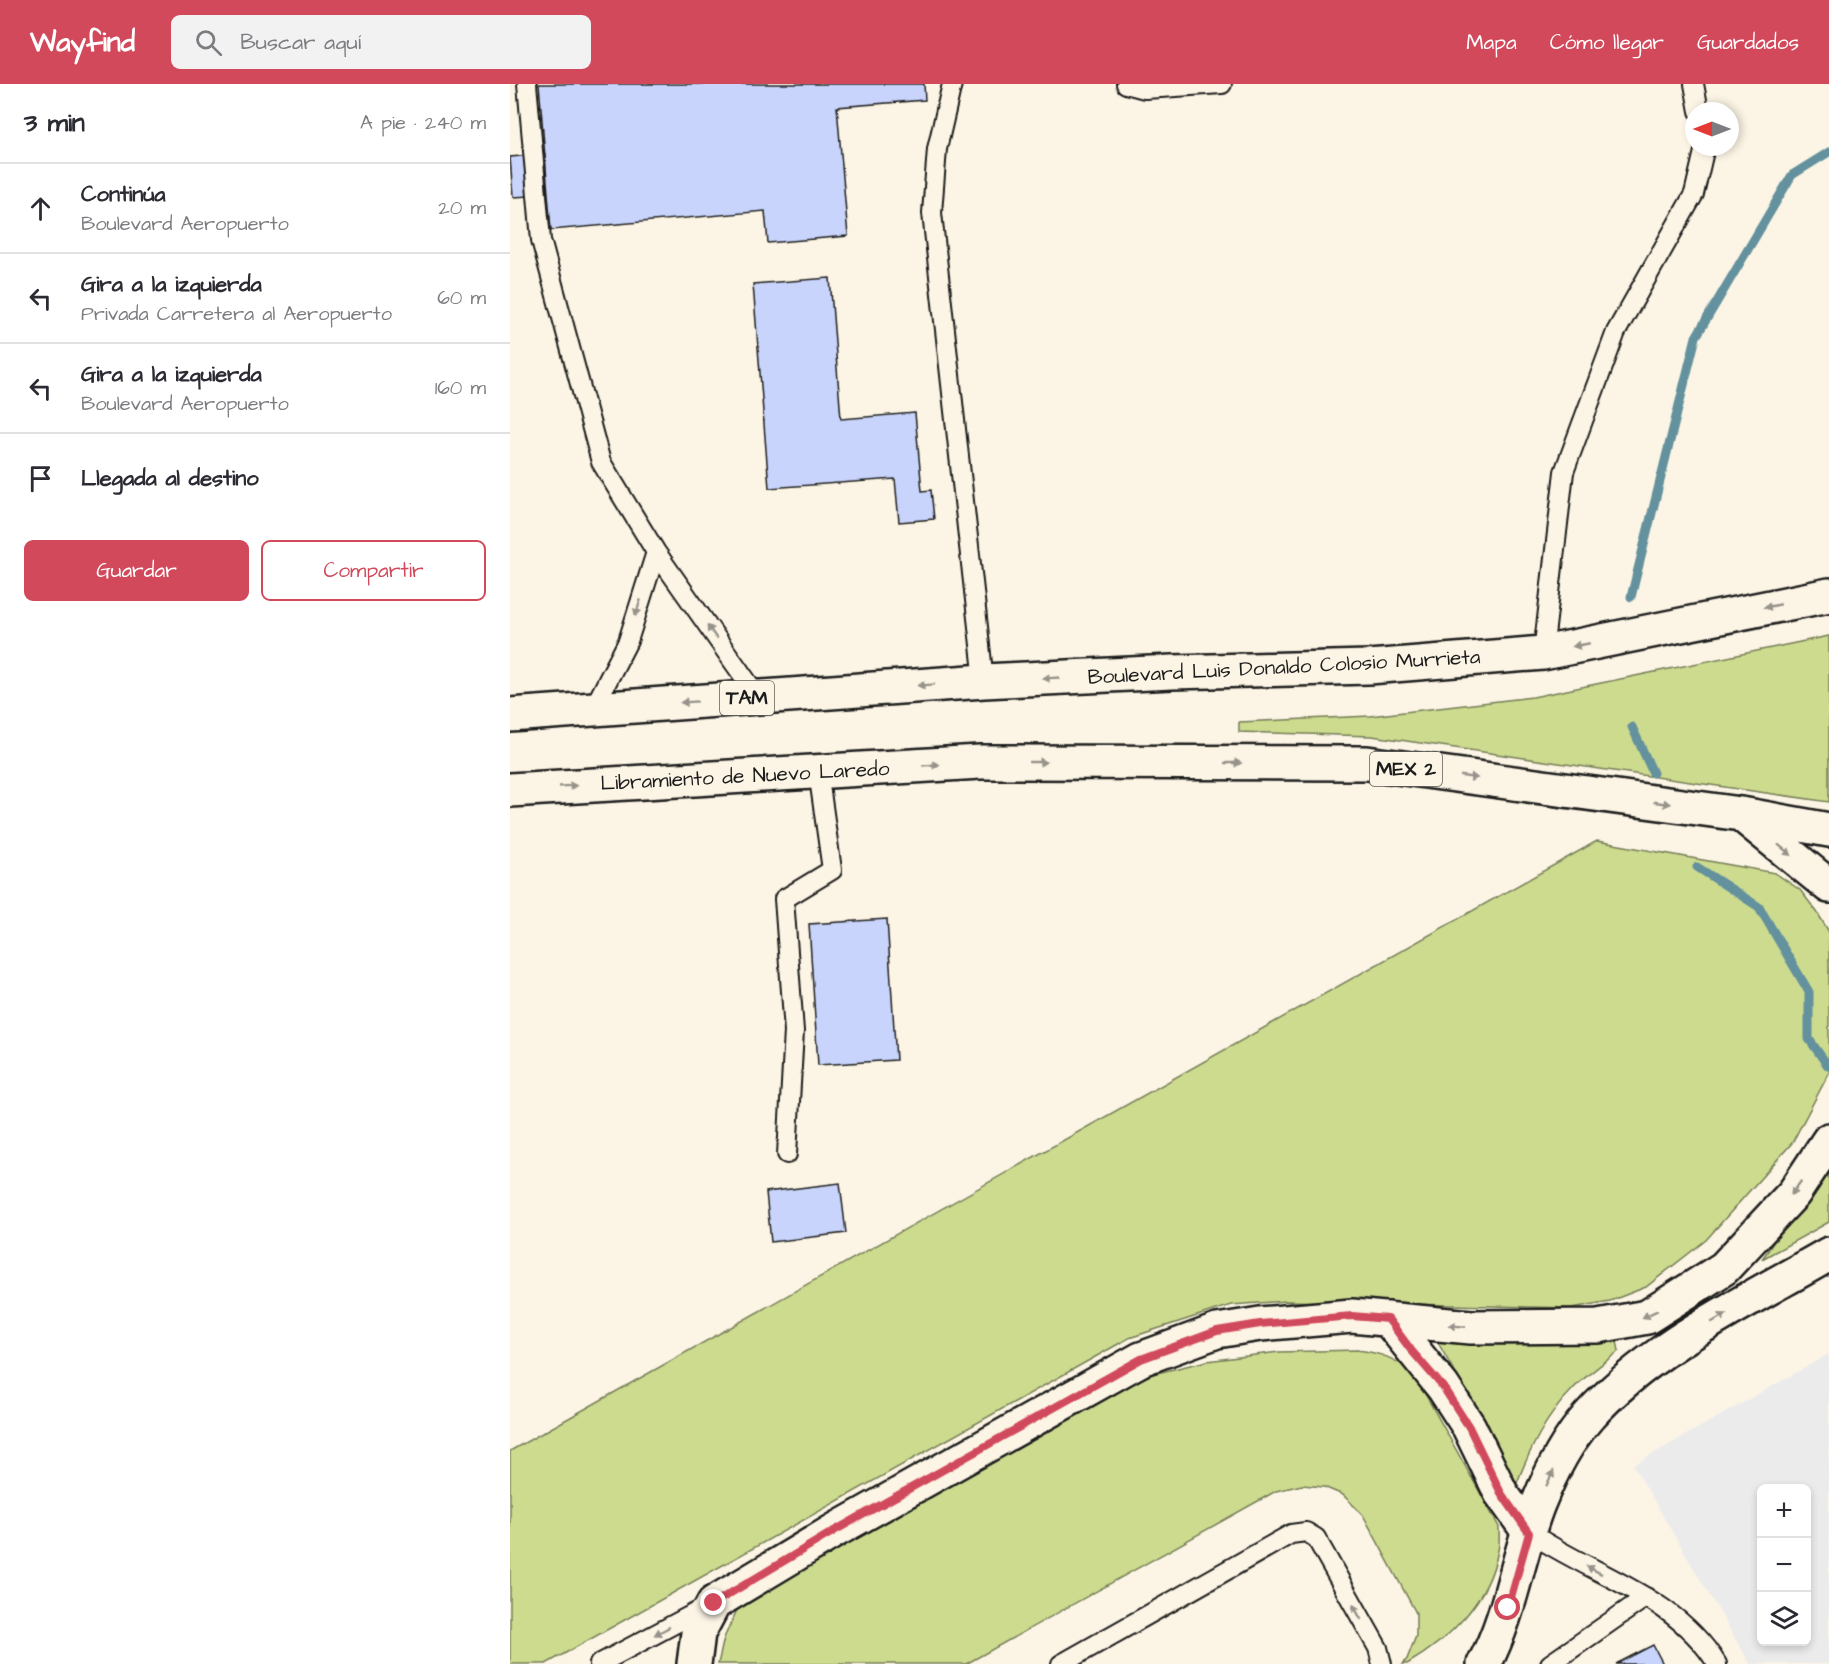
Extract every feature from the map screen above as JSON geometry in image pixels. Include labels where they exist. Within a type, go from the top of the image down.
[{"type":"main road","name":"Boulevard Luis Donaldo Colosio Murrieta","points":[[984,681],[1172,672],[1369,667],[1544,653],[1829,595]]},
{"type":"main road","name":"TAM","points":[[510,715],[984,681]]},
{"type":"main road","name":"Libramiento de Nuevo Laredo","points":[[510,790],[980,762],[1367,763],[1741,814]]},
{"type":"main road","name":"MEX 2","points":[[1741,814],[1829,830]]},
{"type":"main road","points":[[1741,814],[1829,886]]},
{"type":"main road","points":[[694,1664],[698,1633],[714,1603],[834,1531],[1141,1359],[1217,1331],[1260,1324],[1352,1316],[1471,1327],[1598,1326],[1647,1317],[1724,1268],[1794,1193],[1829,1140]]},
{"type":"main road","points":[[1487,1661],[1508,1608],[1537,1505],[1556,1463],[1586,1419],[1608,1396],[1667,1348],[1829,1254]]},
{"type":"main road","points":[[1388,1319],[1443,1387],[1469,1427],[1501,1493],[1529,1533]]},
{"type":"lane","points":[[527,84],[541,240],[601,462],[657,552],[758,697]]},
{"type":"lane","points":[[952,84],[937,149],[932,213],[984,681]]},
{"type":"lane","points":[[1125,84],[1145,89],[1222,84]]},
{"type":"lane","points":[[1694,84],[1697,102]]},
{"type":"lane","points":[[1544,653],[1563,472],[1616,332],[1695,194],[1703,156]]},
{"type":"lane","points":[[593,709],[628,641],[657,552]]},
{"type":"lane","points":[[788,1154],[794,1031],[784,899],[832,870],[818,771]]},
{"type":"lane","points":[[1061,1664],[1291,1534],[1306,1532],[1316,1538],[1378,1648],[1382,1664]]},
{"type":"lane","points":[[1529,1533],[1557,1551],[1646,1597],[1671,1614],[1705,1645],[1717,1664]]},
{"type":"lane","points":[[1550,1664],[1646,1597]]},
{"type":"lane","points":[[599,1664],[714,1603]]},
{"type":"shaded area","points":[[1829,1354],[1829,1664],[1750,1664],[1633,1465]]},
{"type":"green space","points":[[1829,636],[1829,802],[1372,736],[1239,732],[1239,722],[1370,716],[1533,697]]},
{"type":"green space","points":[[1597,841],[1775,873],[1800,890],[1829,932],[1829,1073],[1792,1143],[1706,1240],[1646,1287],[1610,1301],[1572,1308],[1287,1301],[1231,1305],[1129,1338],[546,1664],[510,1664],[510,1451]]},
{"type":"green space","points":[[1829,1161],[1829,1222],[1762,1259]]},
{"type":"green space","points":[[1436,1339],[1566,1344],[1617,1341],[1619,1351],[1577,1385],[1554,1411],[1533,1445],[1517,1483]]},
{"type":"green space","points":[[1357,1350],[1387,1357],[1414,1374],[1499,1527],[1499,1547],[1493,1569],[1477,1602],[1438,1643],[1407,1664],[1403,1664],[1416,1636],[1416,1613],[1363,1515],[1343,1495],[1324,1487],[1302,1485],[1276,1491],[966,1664],[718,1664],[724,1638],[737,1610],[761,1588],[1081,1406],[1153,1374],[1207,1361],[1279,1352]]},
{"type":"building","points":[[539,84],[924,84],[925,100],[837,107],[848,236],[768,243],[765,211],[551,230]]},
{"type":"building","points":[[545,154],[548,195],[513,197],[510,157]]},
{"type":"building","points":[[830,278],[841,419],[915,413],[922,491],[931,490],[934,519],[899,522],[895,479],[769,488],[753,284]]},
{"type":"building","points":[[887,919],[896,1060],[818,1065],[809,924]]},
{"type":"building","points":[[840,1183],[846,1233],[771,1242],[766,1192]]},
{"type":"building","points":[[1653,1645],[1663,1664],[1616,1664]]},
{"type":"waterway","points":[[1631,597],[1696,337],[1792,175],[1829,152]]},
{"type":"waterway","points":[[1632,727],[1653,773]]},
{"type":"waterway","points":[[1697,867],[1759,907],[1809,992],[1809,1039],[1828,1066]]},
{"type":"route","points":[[714,1603],[834,1531],[1141,1359],[1217,1331],[1260,1324],[1352,1316],[1388,1319],[1443,1387],[1469,1427],[1501,1493],[1529,1533],[1508,1608]]}]
